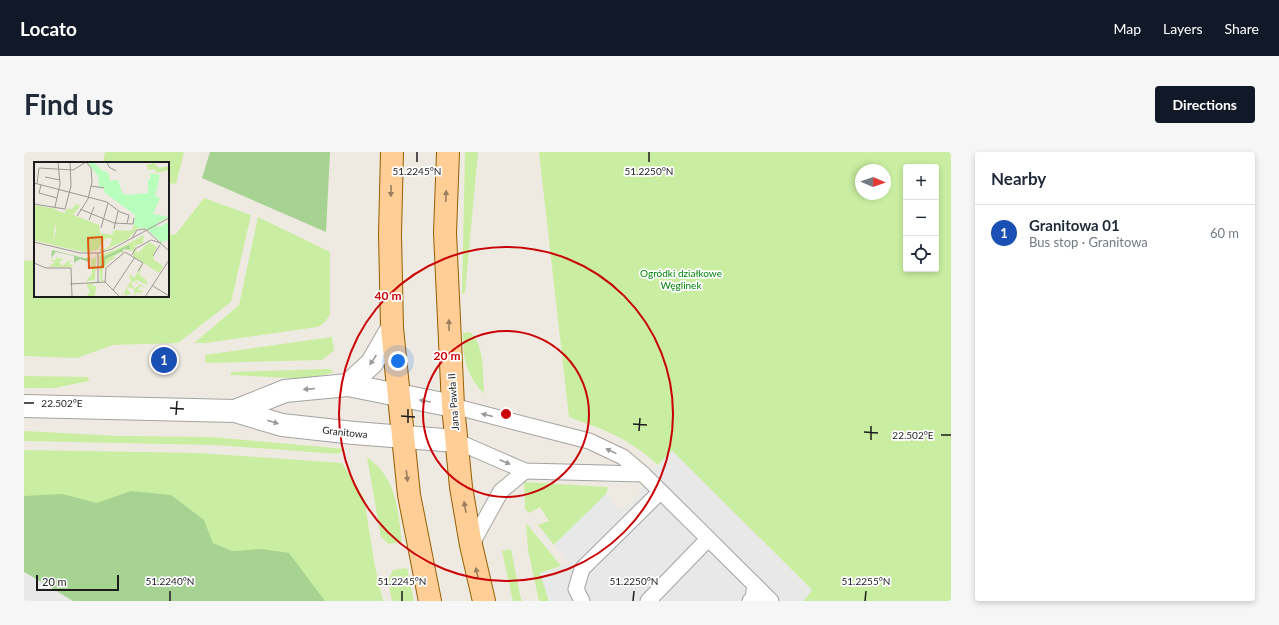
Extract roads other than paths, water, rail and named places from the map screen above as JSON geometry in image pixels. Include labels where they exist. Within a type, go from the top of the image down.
[{"type":"main road","points":[[392,152],[390,234],[392,328],[409,495],[430,601]]},
{"type":"main road","name":"Jana Pawła II","points":[[448,152],[445,233],[452,406],[461,487],[471,545],[484,601]]},
{"type":"street","points":[[348,385],[372,363],[392,328]]},
{"type":"street","name":"Granitowa","points":[[235,411],[285,391],[348,385],[398,397],[452,406]]},
{"type":"street","name":"Granitowa","points":[[24,406],[235,411],[282,425],[402,437],[456,440]]},
{"type":"lane","points":[[452,406],[590,440],[623,457],[771,601]]},
{"type":"lane","points":[[456,440],[525,471],[642,474]]},
{"type":"lane","points":[[471,545],[502,491],[525,471]]},
{"type":"lane","points":[[582,601],[576,589],[582,569],[660,492]]},
{"type":"lane","points":[[648,601],[708,539]]},
{"type":"lane","points":[[750,601],[753,598],[755,585]]},
{"type":"place","name":"Granitowa 01","points":[[164,360]]},
{"type":"park label","name":"Ogródki działkowe Węglinek","points":[[681,278]]}]
